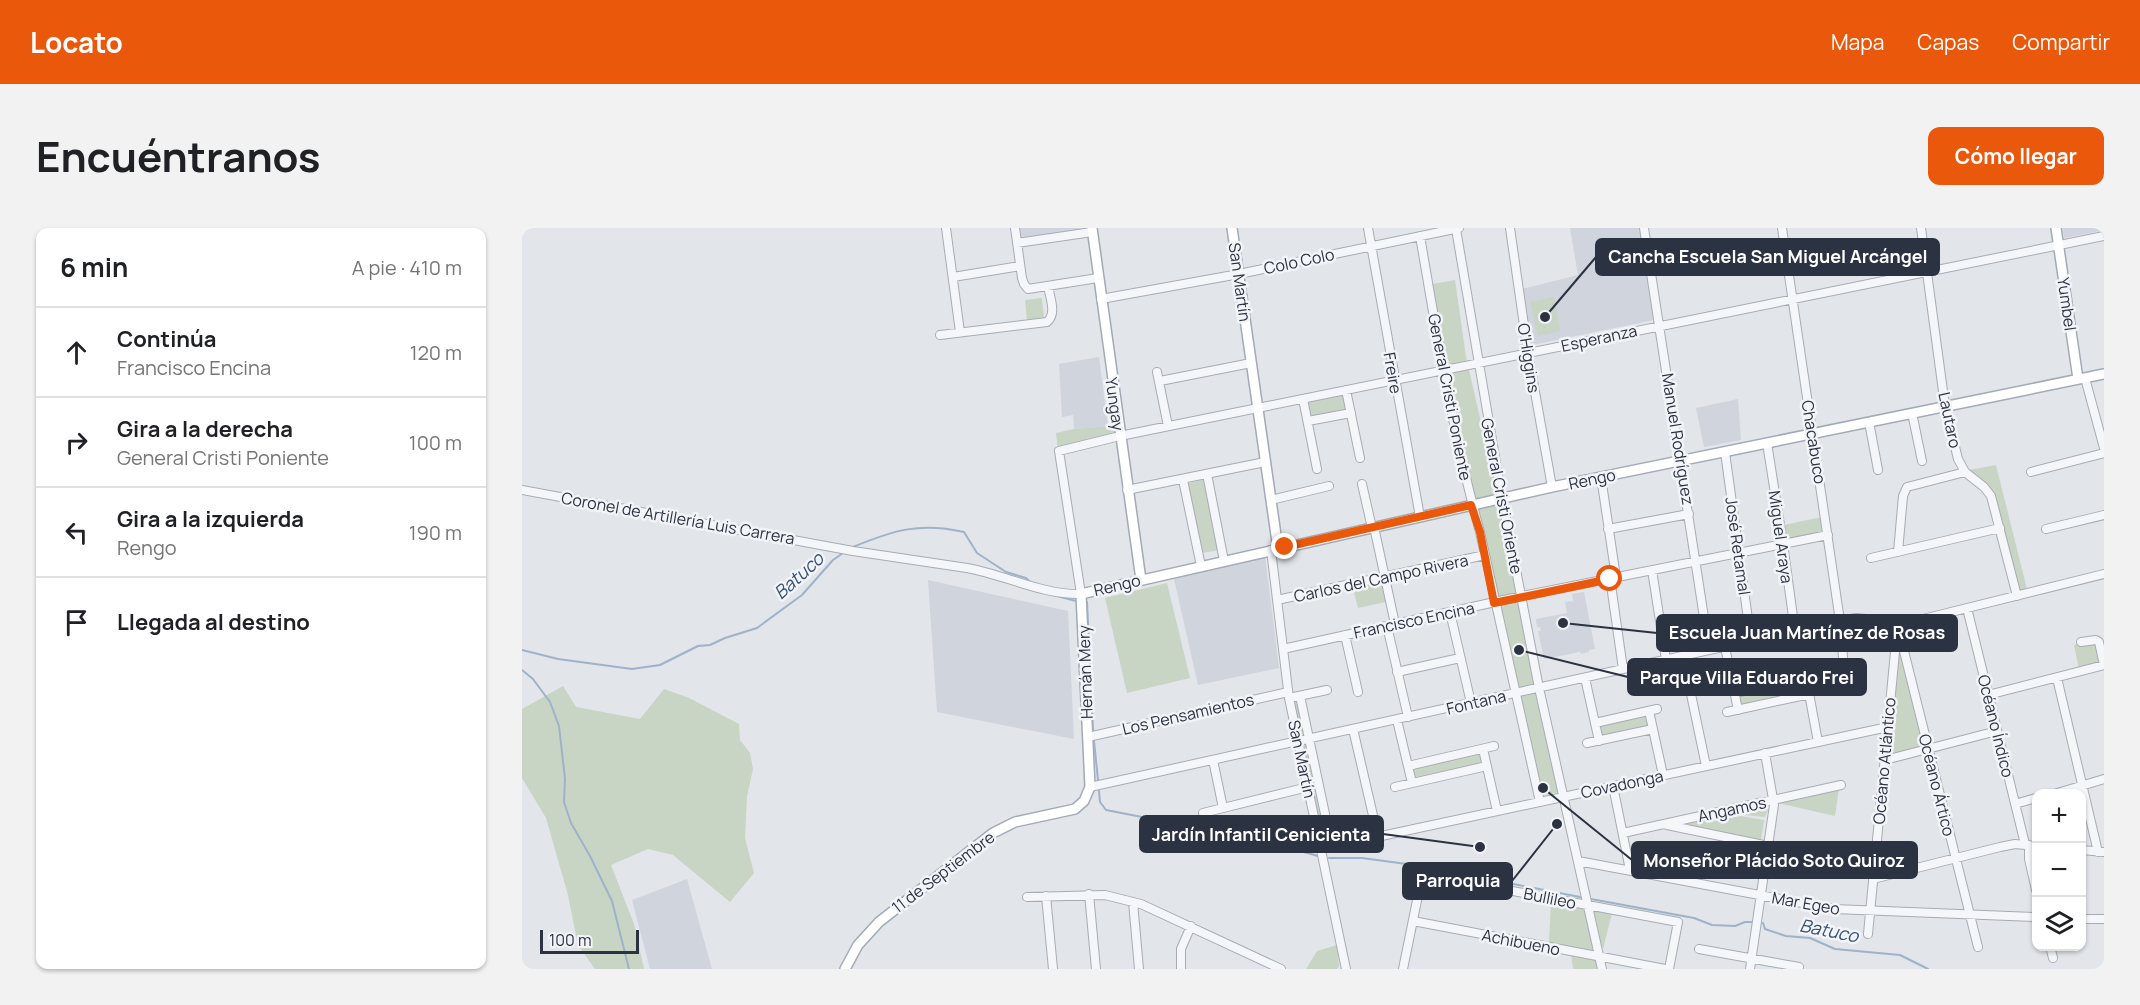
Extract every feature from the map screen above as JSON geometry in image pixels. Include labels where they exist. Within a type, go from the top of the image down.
[{"type":"main road","name":"San Martín","points":[[1232,228],[1271,500],[1274,550]]},
{"type":"main road","name":"Yumbel","points":[[2056,228],[2081,379]]},
{"type":"main road","name":"Yungay","points":[[1092,230],[1141,580]]},
{"type":"main road","name":"Rengo","points":[[1082,594],[1551,487],[2104,374]]},
{"type":"main road","name":"Hernán Mery","points":[[1082,594],[1090,787]]},
{"type":"main road","name":"11 de Septiembre","points":[[845,969],[858,945],[879,922],[993,834],[1015,822],[1075,809],[1084,801],[1090,787]]},
{"type":"street","points":[[946,228],[960,332]]},
{"type":"street","points":[[1015,228],[1023,284],[1028,289],[1098,278]]},
{"type":"street","name":"Freire","points":[[1368,228],[1420,517]]},
{"type":"street","name":"Colo Colo","points":[[1101,299],[1239,274],[1459,228]]},
{"type":"street","name":"General Cristi Oriente","points":[[1459,228],[1478,363],[1502,498],[1539,688],[1602,969]]},
{"type":"street","name":"O'Higgins","points":[[1510,228],[1551,487]]},
{"type":"street","name":"Manuel Rodríguez","points":[[1644,228],[1708,650]]},
{"type":"street","name":"Chacabuco","points":[[1782,228],[1828,535],[1843,657]]},
{"type":"street","name":"Lautaro","points":[[1921,228],[1945,406],[1958,459],[1965,472],[1984,486],[1991,496],[2017,596]]},
{"type":"street","points":[[1017,243],[1092,230]]},
{"type":"street","name":"General Cristi Poniente","points":[[1420,236],[1443,370],[1471,505],[1485,555],[1540,802]]},
{"type":"street","name":"Esperanza","points":[[1059,451],[1168,426],[2104,236]]},
{"type":"street","points":[[953,277],[1020,266]]},
{"type":"street","points":[[940,335],[1047,322],[1053,315],[1048,286]]},
{"type":"street","points":[[1160,381],[1251,363]]},
{"type":"street","points":[[1157,372],[1168,426]]},
{"type":"street","name":"Yumbel","points":[[2081,379],[2104,448]]},
{"type":"street","points":[[1346,390],[1360,458]]},
{"type":"street","points":[[1303,399],[1317,469]]},
{"type":"street","points":[[1308,421],[1350,413]]},
{"type":"street","points":[[1912,413],[1922,461]]},
{"type":"street","points":[[1869,422],[1878,470]]},
{"type":"street","name":"Miguel Araya","points":[[1767,443],[1795,631]]},
{"type":"street","name":"Hernán Mery","points":[[1059,451],[1082,594]]},
{"type":"street","name":"José Retamal","points":[[1725,452],[1751,641]]},
{"type":"street","points":[[2031,472],[2104,453]]},
{"type":"street","points":[[1128,490],[1265,462]]},
{"type":"street","points":[[1898,552],[1903,496],[1907,487],[1965,472]]},
{"type":"street","points":[[1207,474],[1224,561]]},
{"type":"street","points":[[1601,477],[1623,669]]},
{"type":"street","points":[[1183,480],[1201,566]]},
{"type":"street","points":[[1362,484],[1385,577],[1397,672],[1408,717]]},
{"type":"street","points":[[1271,500],[1329,486]]},
{"type":"street","name":"Coronel de Artillería Luis Carrera","points":[[522,490],[853,551],[967,567],[1046,591],[1082,594]]},
{"type":"street","points":[[1608,529],[1689,514]]},
{"type":"street","points":[[2046,529],[2104,515]]},
{"type":"street","points":[[1871,558],[2000,528]]},
{"type":"street","name":"Francisco Encina","points":[[1283,649],[1522,596],[1828,535]]},
{"type":"street","name":"San Martín","points":[[1274,550],[1277,600],[1288,695],[1346,967]]},
{"type":"street","name":"Carlos del Campo Rivera","points":[[1277,600],[1485,555]]},
{"type":"street","points":[[1652,570],[1666,660]]},
{"type":"street","name":"Fontana","points":[[1090,787],[1840,621],[1862,618],[1897,623],[1913,622],[2104,574]]},
{"type":"street","name":"Océano Índico","points":[[1967,609],[2015,804],[2030,845],[2029,859],[2032,871]]},
{"type":"street","points":[[1450,612],[1471,703]]},
{"type":"street","name":"Océano Atlántico","points":[[1868,934],[1897,623]]},
{"type":"street","name":"Océano Ártico","points":[[1897,623],[1978,947]]},
{"type":"street","points":[[1345,635],[1358,692]]},
{"type":"street","points":[[1988,694],[2104,665],[2098,642],[2096,640],[2081,642]]},
{"type":"street","points":[[1725,647],[1738,710]]},
{"type":"street","points":[[1683,656],[1706,766]]},
{"type":"street","points":[[1397,672],[1460,658]]},
{"type":"street","points":[[1735,693],[1821,674]]},
{"type":"street","points":[[1806,677],[1818,742]]},
{"type":"street","points":[[1585,678],[1599,741]]},
{"type":"street","points":[[2057,678],[2082,786],[2101,852],[2086,850]]},
{"type":"street","name":"Los Pensamientos","points":[[1088,737],[1288,695],[1300,696],[1327,690]]},
{"type":"street","points":[[1727,712],[1810,694]]},
{"type":"street","name":"San Martín","points":[[1300,696],[1332,847]]},
{"type":"street","points":[[1595,723],[1653,710],[1653,729],[1663,775]]},
{"type":"street","points":[[1397,720],[1412,783]]},
{"type":"street","name":"Covadonga","points":[[1322,849],[1888,727]]},
{"type":"street","points":[[1353,729],[1378,837]]},
{"type":"street","points":[[1587,743],[1653,729]]},
{"type":"street","points":[[1885,760],[1997,731]]},
{"type":"street","points":[[1408,765],[1494,746]]},
{"type":"street","points":[[1483,749],[1497,811]]},
{"type":"street","points":[[1750,969],[1774,800],[1765,753]]},
{"type":"street","points":[[1213,760],[1223,808]]},
{"type":"street","points":[[1395,787],[1486,766]]},
{"type":"street","points":[[2072,789],[2104,779]]},
{"type":"street","name":"Angamos","points":[[1623,833],[1841,785]]},
{"type":"street","points":[[1613,786],[1630,870]]},
{"type":"street","points":[[1203,813],[1308,787]]},
{"type":"street","points":[[2015,804],[2032,799]]},
{"type":"street","points":[[1662,824],[1836,860]]},
{"type":"street","points":[[1873,879],[2000,847],[2030,845]]},
{"type":"street","name":"Mar Egeo","points":[[1578,861],[1834,909],[2032,917]]},
{"type":"street","name":"Bullileo","points":[[1413,921],[1423,871],[1587,906],[1678,922],[1667,969]]},
{"type":"street","points":[[1089,894],[1096,969]]},
{"type":"street","points":[[1027,897],[1089,894],[1105,895],[1133,902],[1191,926],[1281,969]]},
{"type":"street","points":[[1046,896],[1053,969]]},
{"type":"street","points":[[1133,902],[1139,969]]},
{"type":"street","points":[[2086,918],[2104,919]]},
{"type":"street","points":[[1403,969],[1413,921]]},
{"type":"street","name":"Achibueno","points":[[1413,921],[1667,969]]},
{"type":"street","points":[[1181,969],[1181,949],[1191,926]]},
{"type":"street","points":[[1699,949],[1799,967]]},
{"type":"street","points":[[2051,951],[2053,958]]},
{"type":"shaded area","points":[[1016,228],[1087,228],[1087,229],[1018,241]]},
{"type":"shaded area","points":[[1570,228],[1640,228],[1654,320],[1532,345],[1522,289],[1578,275]]},
{"type":"shaded area","points":[[2063,228],[2099,228],[2100,231],[2064,238]]},
{"type":"shaded area","points":[[1099,357],[1108,426],[1074,429],[1073,415],[1062,417],[1059,364]]},
{"type":"shaded area","points":[[1738,399],[1741,440],[1704,447],[1696,408]]},
{"type":"shaded area","points":[[1265,556],[1279,668],[1198,685],[1174,579]]},
{"type":"shaded area","points":[[928,580],[1068,611],[1074,739],[937,712]]},
{"type":"shaded area","points":[[1584,592],[1595,649],[1581,654],[1580,652],[1544,659],[1538,631],[1541,631],[1540,627],[1537,627],[1536,619],[1567,613],[1565,602],[1573,601],[1572,594]]},
{"type":"shaded area","points":[[687,879],[712,969],[650,969],[632,900]]},
{"type":"green space","points":[[1455,280],[1466,357],[1498,496],[1475,501],[1445,362],[1433,284]]},
{"type":"green space","points":[[1554,297],[1560,331],[1538,336],[1530,302]]},
{"type":"green space","points":[[1042,298],[1044,318],[1027,320],[1025,300]]},
{"type":"green space","points":[[1345,391],[1349,412],[1309,420],[1305,400]]},
{"type":"green space","points":[[1116,427],[1118,435],[1058,450],[1056,433]]},
{"type":"green space","points":[[1996,465],[2027,589],[2019,591],[1994,495],[1987,484],[1969,470]]},
{"type":"green space","points":[[1206,479],[1220,550],[1201,553],[1185,484]]},
{"type":"green space","points":[[1499,504],[1559,792],[1541,796],[1477,509]]},
{"type":"green space","points":[[1822,517],[1824,533],[1785,540],[1784,525]]},
{"type":"green space","points":[[1381,581],[1386,602],[1358,608],[1353,588]]},
{"type":"green space","points":[[1167,583],[1190,678],[1127,693],[1105,598]]},
{"type":"green space","points":[[1898,634],[1926,747],[1888,756]]},
{"type":"green space","points":[[2094,641],[2097,643],[2102,664],[2079,669],[2074,645]]},
{"type":"green space","points":[[1804,679],[1806,692],[1739,706],[1737,695]]},
{"type":"green space","points":[[563,686],[576,707],[640,719],[664,689],[689,698],[739,724],[740,740],[750,753],[753,769],[747,796],[745,838],[754,873],[730,902],[673,855],[648,849],[611,865],[634,924],[644,969],[595,969],[578,945],[568,895],[546,818],[522,778],[522,709]]},
{"type":"green space","points":[[1298,699],[1330,844],[1324,846],[1291,700]]},
{"type":"green space","points":[[1648,714],[1650,727],[1601,738],[1598,725]]},
{"type":"green space","points":[[1482,750],[1485,765],[1414,780],[1411,767]]},
{"type":"green space","points":[[1839,788],[1835,816],[1778,803]]},
{"type":"green space","points":[[1771,802],[1765,817],[1734,814],[1764,820],[1761,840],[1670,824]]},
{"type":"green space","points":[[1551,901],[1585,909],[1596,955],[1549,942]]},
{"type":"green space","points":[[1590,910],[1612,913],[1603,949]]},
{"type":"green space","points":[[1337,945],[1339,966],[1337,969],[1306,969],[1317,951]]},
{"type":"green space","points":[[1571,953],[1597,959],[1599,969],[1573,969]]},
{"type":"waterway","name":"Batuco","points":[[853,547],[907,529],[934,528],[964,532],[977,553],[1006,572],[1026,578],[1030,582]]},
{"type":"waterway","name":"Batuco","points":[[522,650],[558,659],[632,669],[660,665],[698,646],[710,645],[757,628],[802,595],[833,560],[843,553]]},
{"type":"waterway","name":"Batuco","points":[[1053,595],[1076,601]]},
{"type":"waterway","name":"Batuco","points":[[1087,602],[1093,730]]},
{"type":"waterway","points":[[522,670],[533,679],[550,702],[559,726],[565,779],[564,802],[571,823],[612,901],[629,969]]},
{"type":"waterway","name":"Batuco","points":[[1094,741],[1098,780]]},
{"type":"waterway","name":"Batuco","points":[[1099,791],[1100,802],[1106,810],[1265,841],[1318,856]]},
{"type":"waterway","name":"Batuco","points":[[1329,858],[1362,858],[1414,865]]},
{"type":"waterway","name":"Batuco","points":[[1422,866],[1580,897]]},
{"type":"waterway","name":"Batuco","points":[[1591,899],[1694,918],[1712,925],[1735,926],[1752,922]]},
{"type":"waterway","name":"Batuco","points":[[1763,923],[1765,929],[1786,936],[1810,938],[1835,949],[1900,955],[1928,969]]},
{"type":"place","name":"Cancha Escuela San Miguel Arcángel","points":[[1545,317]]},
{"type":"place","name":"Escuela Juan Martínez de Rosas","points":[[1563,623]]},
{"type":"place","name":"Parque Villa Eduardo Frei","points":[[1519,650]]},
{"type":"place","name":"Monseñor Plácido Soto Quiroz","points":[[1543,788]]},
{"type":"place","name":"Parroquia","points":[[1557,824]]},
{"type":"place","name":"Jardín Infantil Cenicienta","points":[[1480,847]]},
{"type":"route","points":[[1285,547],[1471,505],[1480,532],[1494,603],[1610,579]]}]
